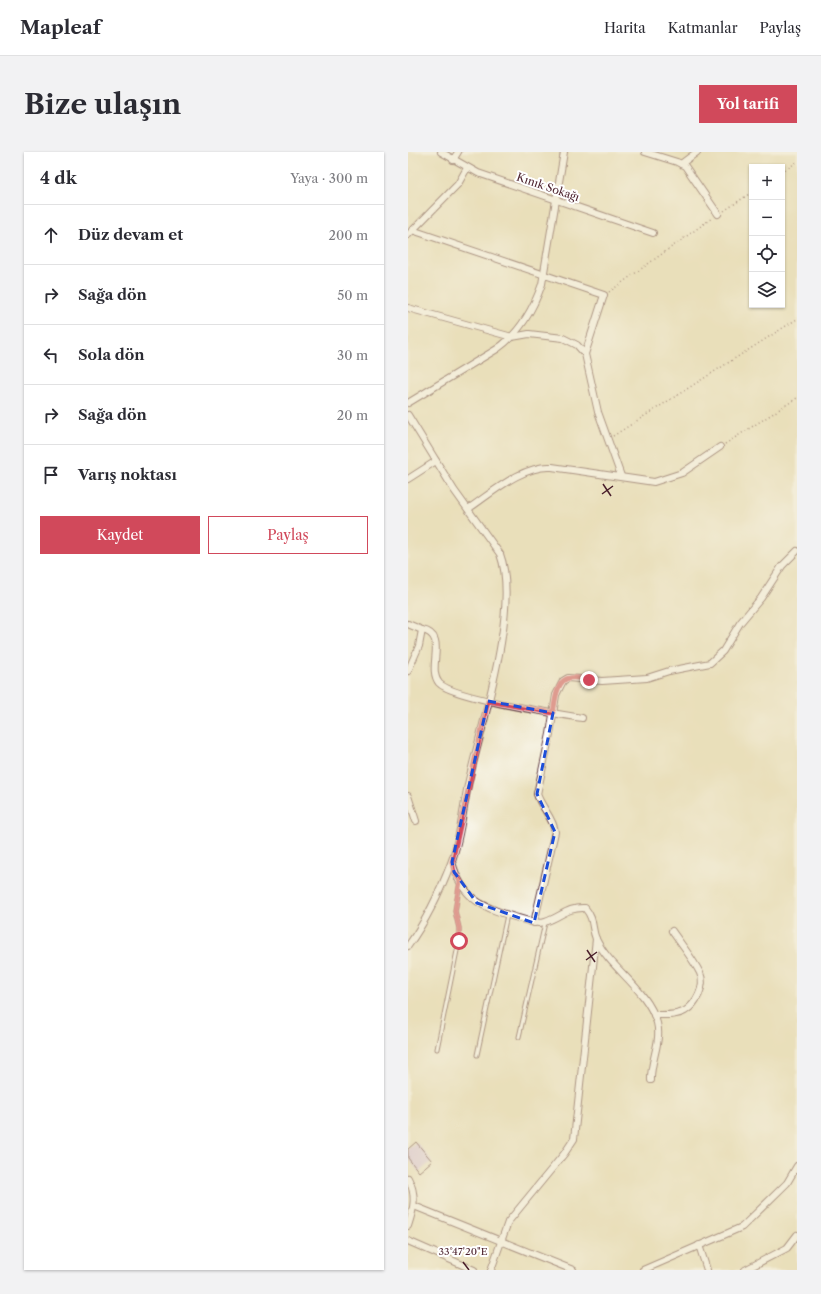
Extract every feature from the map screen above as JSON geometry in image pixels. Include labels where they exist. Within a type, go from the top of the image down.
[{"type":"street","name":"Kınık Sokağı","points":[[441,152],[466,168],[556,201],[653,233]]},
{"type":"street","points":[[453,160],[458,152]]},
{"type":"street","points":[[408,402],[469,367],[512,337],[535,304],[544,274],[564,152]]},
{"type":"street","points":[[645,152],[685,166],[718,214]]},
{"type":"street","points":[[681,164],[697,152]]},
{"type":"street","points":[[466,168],[458,184],[410,232],[544,274],[604,295],[585,354]]},
{"type":"street","points":[[408,308],[512,337],[529,334],[563,338],[577,345],[585,354],[598,412],[621,476]]},
{"type":"street","points":[[408,416],[468,510],[500,554],[505,576],[505,614],[488,701],[452,862],[426,919],[408,946]]},
{"type":"street","points":[[468,510],[520,475],[535,468],[552,467],[654,482],[669,479],[682,473],[720,448]]},
{"type":"street","points":[[408,479],[436,461]]},
{"type":"street","points":[[534,922],[555,832],[554,827],[537,794],[556,695],[560,686],[568,678],[602,681],[648,678],[669,671],[710,663],[722,651],[782,566],[797,551]]},
{"type":"street","points":[[408,624],[422,630],[429,631],[434,636],[436,644],[435,667],[439,683],[448,688],[488,701],[582,718]]},
{"type":"street","points":[[408,671],[419,646],[422,630]]},
{"type":"street","points":[[408,796],[416,821]]},
{"type":"street","points":[[452,862],[454,872],[464,890],[477,903],[507,915],[534,922],[545,923],[569,910],[585,908],[592,916],[596,939],[574,1139],[564,1154],[508,1222],[491,1270]]},
{"type":"street","points":[[654,1015],[670,1015],[684,1012],[694,1003],[702,984],[700,974],[672,931]]},
{"type":"street","points":[[596,939],[640,993],[654,1015],[658,1033],[651,1080]]},
{"type":"street","points":[[643,1270],[742,1227],[787,1183],[797,1166]]},
{"type":"street","points":[[408,1178],[413,1187],[415,1198],[408,1226]]},
{"type":"street","points":[[414,1206],[573,1270]]},
{"type":"street","points":[[745,1270],[788,1248],[797,1235]]},
{"type":"street","points":[[408,1241],[474,1270]]},
{"type":"street","points":[[699,1245],[707,1270]]},
{"type":"lane","points":[[437,1049],[459,941],[459,928],[455,911],[460,881]]},
{"type":"lane","points":[[478,1055],[507,915]]},
{"type":"lane","points":[[519,1037],[545,923]]},
{"type":"path","points":[[785,170],[797,162]]},
{"type":"path","points":[[604,295],[718,214],[749,194]]},
{"type":"path","points":[[608,439],[797,319]]},
{"type":"path","points":[[720,448],[797,398]]},
{"type":"highlighted area","points":[[488,701],[553,713],[537,794],[555,832],[534,923],[477,903],[454,872],[452,862]]},
{"type":"building","points":[[416,1142],[432,1161],[419,1172],[408,1158],[408,1149]]},
{"type":"route","points":[[459,941],[459,928],[455,911],[460,881],[454,872],[452,862],[488,701],[553,713],[556,695],[563,681],[568,678],[589,680]]}]
